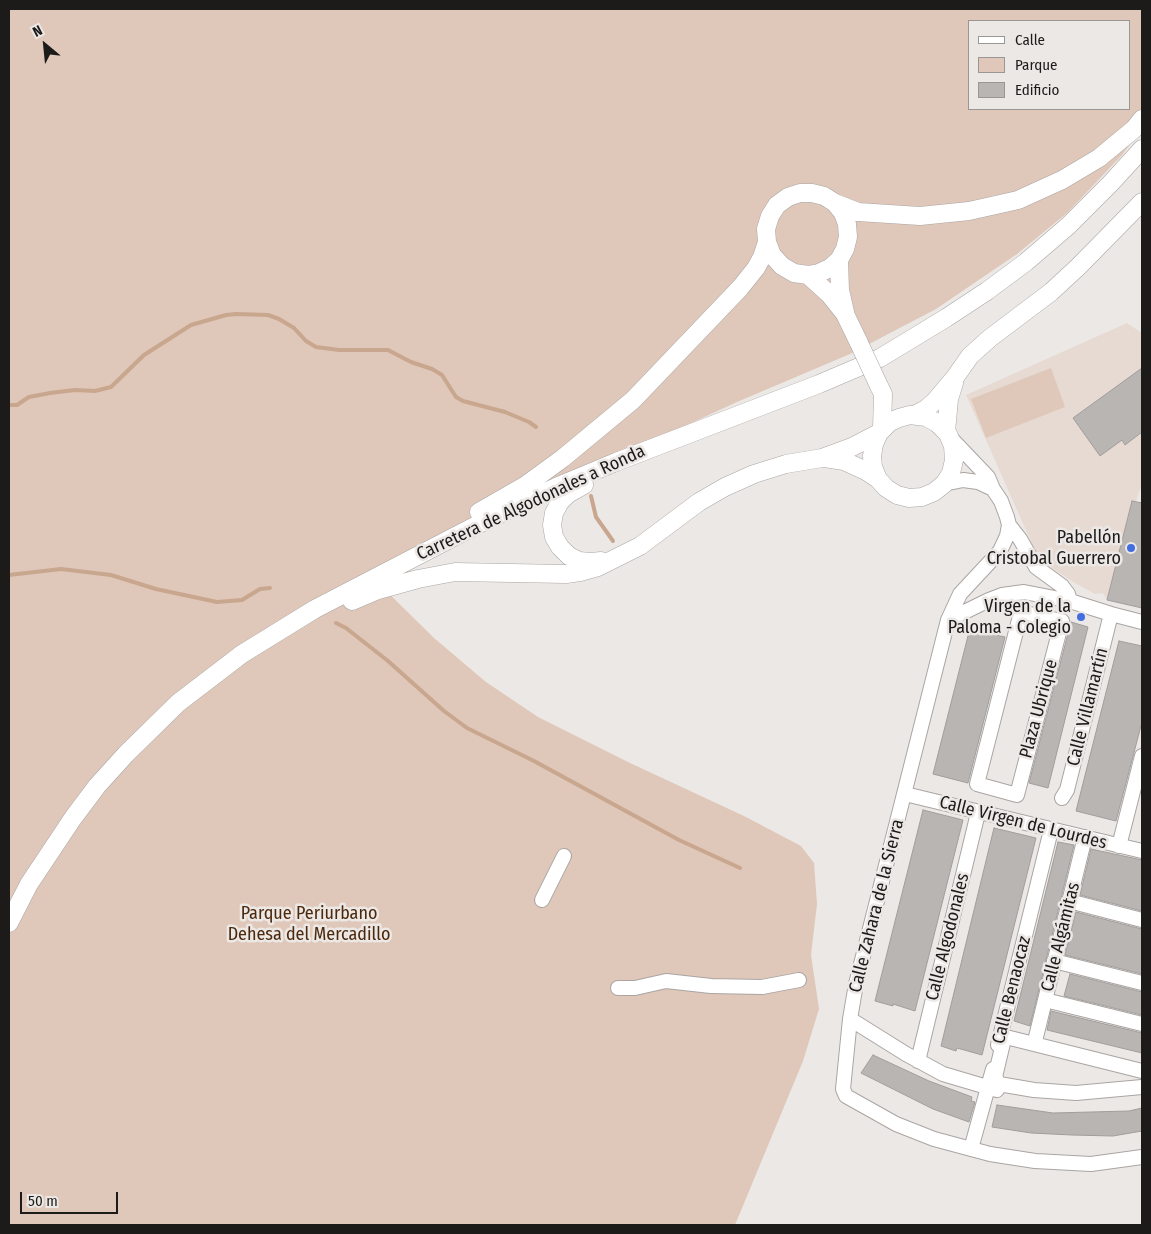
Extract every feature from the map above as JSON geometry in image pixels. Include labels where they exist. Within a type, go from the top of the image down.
[{"type":"main road","points":[[835,203],[843,213],[848,224],[848,237],[845,249],[839,260],[830,268],[808,275],[794,273],[782,266],[772,255],[767,242],[766,229],[770,216],[777,205],[788,197],[800,193],[812,193],[824,196],[835,203],[858,212],[920,216],[969,211],[1018,200],[1062,180],[1098,158],[1142,119]]},
{"type":"main road","name":"Carretera de Algodonales a Ronda","points":[[9,923],[29,884],[73,818],[126,754],[178,703],[208,679],[273,634],[315,609],[425,551],[556,487],[857,369],[904,344],[986,291],[1026,262],[1068,226],[1142,149]]},
{"type":"main road","points":[[315,609],[348,603],[378,590],[418,579],[455,572],[566,574],[598,567],[640,546],[699,502],[754,474],[778,466],[822,458],[852,448],[881,431],[895,420],[926,409],[956,376],[970,356],[990,338],[1051,292],[1142,202]]},
{"type":"main road","points":[[425,551],[458,524],[526,485],[633,400],[740,288],[756,268],[767,242]]},
{"type":"main road","points":[[839,260],[840,290],[845,314]]},
{"type":"main road","points":[[808,275],[829,294],[845,314],[881,390],[881,431],[874,444],[872,456],[873,468],[878,479]]},
{"type":"main road","points":[[947,433],[949,399],[956,376]]},
{"type":"main road","points":[[822,458],[844,461],[866,471],[897,495],[909,498],[928,495],[944,484],[951,473],[954,460],[953,446],[947,433],[932,420],[912,415],[881,390]]},
{"type":"main road","points":[[611,560],[580,561],[569,556],[554,537],[552,525],[554,513],[560,502],[568,494],[616,462]]},
{"type":"street","points":[[947,433],[988,477],[992,489],[1005,509],[1009,525],[1020,539],[1036,567],[1062,586],[1068,594],[1070,602]]},
{"type":"street","points":[[944,484],[963,480],[978,482],[992,489]]},
{"type":"street","name":"Calle Zahara de la Sierra","points":[[1009,525],[1005,543],[1000,552],[960,594],[948,620],[856,984],[842,1089],[846,1096],[896,1124],[934,1139],[990,1154],[1035,1161],[1091,1164],[1142,1157]]},
{"type":"street","points":[[948,620],[989,600],[1014,593],[1031,592],[1142,622]]},
{"type":"street","name":"Plaza Ubrique","points":[[1021,612],[1062,621],[1017,794],[977,784],[1021,612]]},
{"type":"street","name":"Calle Villamartín","points":[[1062,798],[1067,790],[1111,614]]},
{"type":"street","points":[[1120,846],[1142,756]]},
{"type":"street","name":"Calle Virgen de Lourdes","points":[[905,794],[1142,851]]},
{"type":"street","name":"Calle Algodonales","points":[[918,1061],[978,812]]},
{"type":"street","name":"Calle Benaocaz","points":[[971,1149],[988,1088],[1051,830]]},
{"type":"street","name":"Calle Algámitas","points":[[1036,1037],[1086,837]]},
{"type":"street","points":[[542,900],[564,856]]},
{"type":"street","points":[[1069,902],[1142,920]]},
{"type":"street","points":[[1054,961],[1142,983]]},
{"type":"street","points":[[618,988],[635,988],[666,981],[711,986],[762,986],[799,980]]},
{"type":"street","points":[[1045,1000],[1142,1024]]},
{"type":"street","points":[[850,1019],[918,1061],[943,1074],[988,1088],[1040,1100],[1089,1101],[1142,1094]]},
{"type":"street","points":[[1002,1031],[1036,1037],[1142,1065]]},
{"type":"street","points":[[1142,1071],[1006,1037],[995,1077],[998,1084],[1034,1090],[1076,1093],[1142,1088]]},
{"type":"shaded area","points":[[1127,323],[1142,333],[1142,489],[1140,489],[1136,502],[1132,501],[1107,600],[1103,593],[1095,594],[1075,583],[1043,562],[1037,555],[966,395]]},
{"type":"green space","name":"Parque Periurbano Dehesa del Mercadillo","points":[[9,9],[1142,9],[1142,128],[1122,155],[1067,213],[1017,254],[936,309],[850,354],[737,402],[367,572],[434,638],[486,682],[538,717],[630,763],[744,816],[801,846],[814,863],[817,904],[811,955],[819,1009],[803,1061],[735,1225],[9,1225]]},
{"type":"green space","points":[[1051,368],[1065,407],[986,438],[971,399]]},
{"type":"building","points":[[1142,368],[1142,432],[1125,445],[1122,440],[1100,456],[1073,418]]},
{"type":"building","name":"Pabellón Cristobal Guerrero","points":[[1132,501],[1142,503],[1142,608],[1107,600]]},
{"type":"building","points":[[1071,622],[1088,627],[1048,788],[1029,783]]},
{"type":"building","points":[[970,628],[1005,637],[968,783],[933,774]]},
{"type":"building","points":[[1119,641],[1142,646],[1142,722],[1116,821],[1076,811]]},
{"type":"building","points":[[923,810],[963,820],[915,1011],[875,1001]]},
{"type":"building","points":[[994,828],[1036,838],[982,1055],[957,1048],[956,1051],[941,1046]]},
{"type":"building","points":[[1058,842],[1074,845],[1030,1026],[1014,1021]]},
{"type":"building","points":[[1091,849],[1142,860],[1142,911],[1080,895]]},
{"type":"building","points":[[1076,912],[1142,929],[1142,974],[1065,955]]},
{"type":"building","points":[[1070,974],[1142,992],[1142,1015],[1064,996]]},
{"type":"building","points":[[1051,1011],[1142,1033],[1142,1053],[1047,1030]]},
{"type":"building","points":[[873,1055],[929,1081],[972,1097],[971,1101],[975,1102],[969,1122],[933,1109],[861,1073]]},
{"type":"building","points":[[997,1105],[1053,1113],[1129,1111],[1142,1108],[1142,1131],[1113,1136],[1072,1135],[1031,1133],[992,1127]]},
{"type":"waterway","points":[[9,405],[17,405],[29,397],[50,393],[75,390],[95,391],[111,387],[144,355],[191,325],[226,315],[268,315],[294,328],[306,341],[316,347],[339,350],[388,350],[442,375],[456,397],[463,401],[505,412],[536,427]]},
{"type":"waterway","points":[[591,496],[596,517],[613,541]]},
{"type":"waterway","points":[[9,575],[61,569],[111,575],[156,589],[217,602],[242,600],[260,589],[270,588]]},
{"type":"waterway","points":[[336,623],[346,628],[388,661],[444,711],[467,728],[534,761],[679,840],[740,868]]},
{"type":"place","name":"Pabellón Cristobal Guerrero","points":[[1131,548]]},
{"type":"place","name":"Virgen de la Paloma - Colegio","points":[[1081,617]]}]
